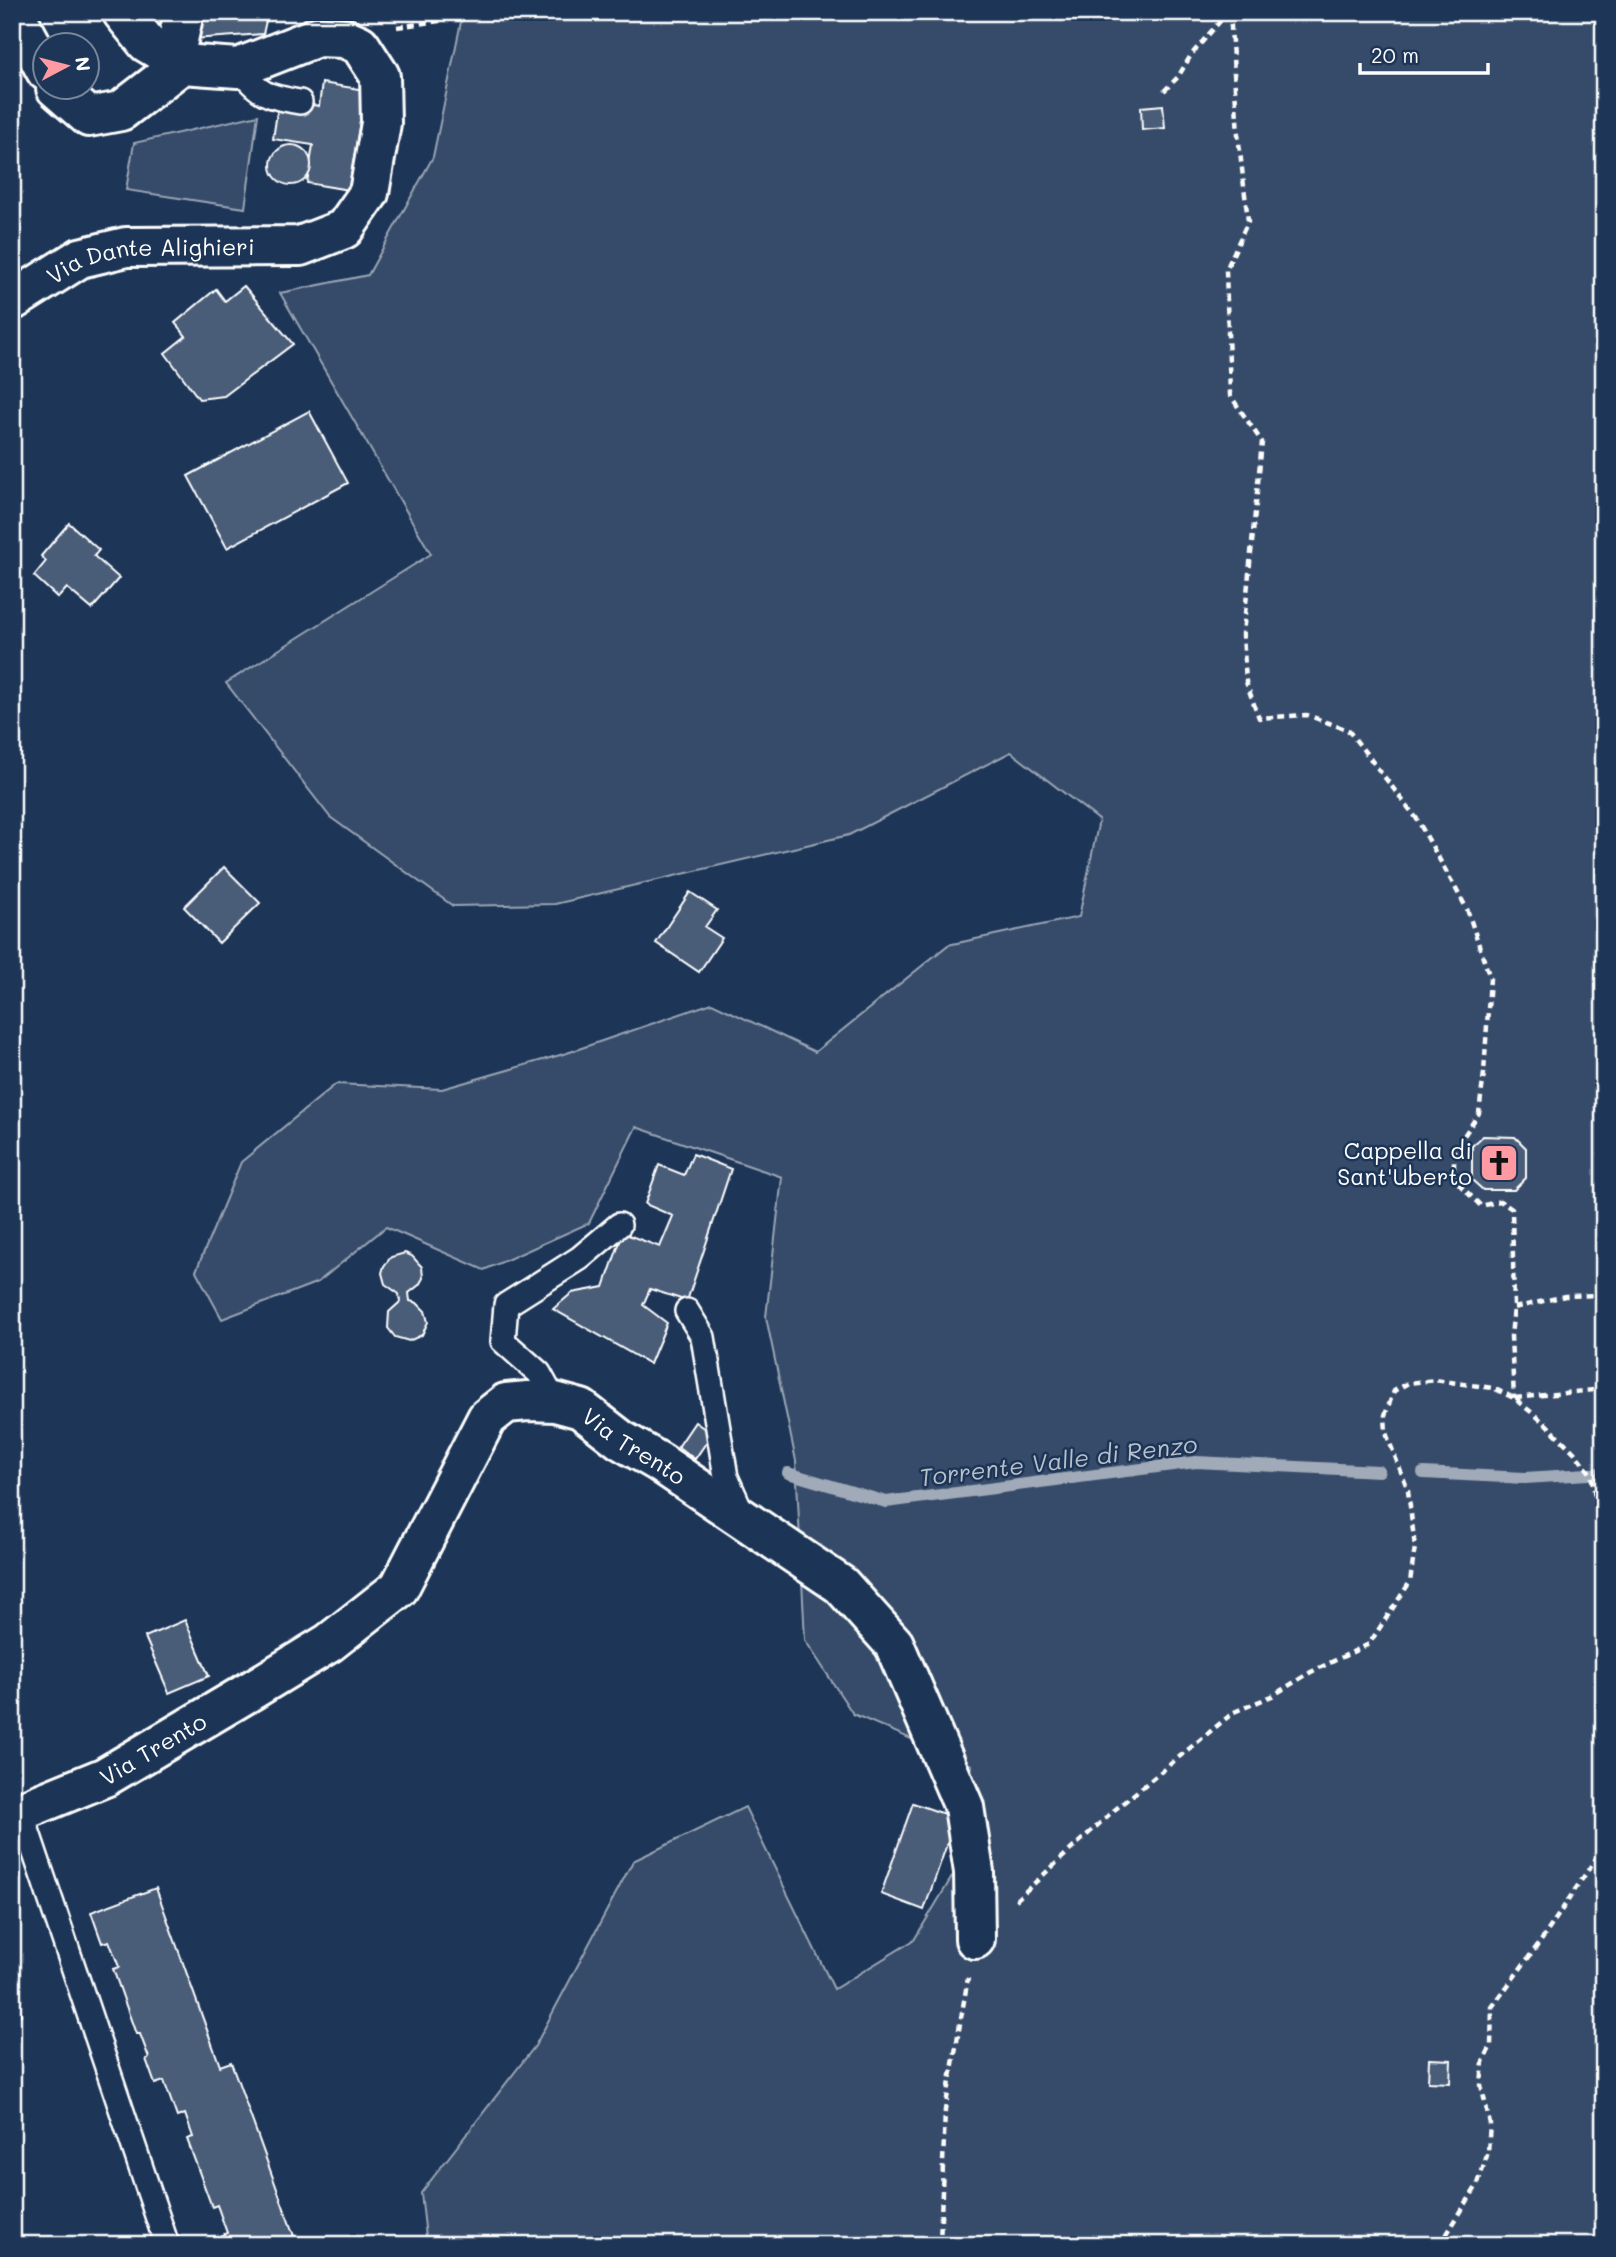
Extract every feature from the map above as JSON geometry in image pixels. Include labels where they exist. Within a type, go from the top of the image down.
[{"type":"street","points":[[14,12],[32,45]]},
{"type":"street","points":[[122,12],[147,43],[178,61],[238,68]]},
{"type":"street","points":[[72,102],[89,117],[121,111],[178,61],[184,12]]},
{"type":"street","name":"Via Dante Alighieri","points":[[12,301],[80,258],[126,247],[300,247],[345,229],[369,193],[382,123],[380,76],[360,45],[344,38],[317,37],[238,68]]},
{"type":"street","name":"Via Trento","points":[[16,1814],[105,1777],[329,1643],[398,1588],[487,1418],[506,1403],[555,1402],[582,1409],[621,1440],[659,1462],[841,1585],[894,1644],[964,1807],[974,1871],[975,1940]]},
{"type":"lane","points":[[238,68],[254,88],[270,97],[300,102]]},
{"type":"lane","points":[[555,1402],[539,1373],[503,1340],[506,1305],[580,1258],[619,1225]]},
{"type":"lane","points":[[687,1311],[703,1337],[726,1477],[746,1521]]},
{"type":"lane","points":[[16,1814],[167,2245]]},
{"type":"path","points":[[1164,91],[1229,12]]},
{"type":"path","points":[[1229,12],[1248,221],[1226,271],[1230,395],[1262,442],[1243,634],[1246,682],[1259,718],[1307,715],[1348,730],[1416,819],[1467,909],[1490,978],[1479,1112],[1454,1151],[1454,1179],[1480,1206],[1500,1201],[1511,1209],[1514,1398]]},
{"type":"path","points":[[1514,1308],[1565,1296],[1604,1295]]},
{"type":"path","points":[[975,1940],[1111,1812],[1234,1712],[1272,1696],[1311,1672],[1369,1644],[1409,1582],[1415,1548],[1408,1490],[1385,1433],[1385,1415],[1394,1391],[1408,1383],[1435,1380],[1493,1388],[1514,1398],[1547,1425],[1575,1453],[1591,1474],[1604,1545]]},
{"type":"path","points":[[1514,1398],[1604,1389]]},
{"type":"path","points":[[1440,2245],[1478,2184],[1488,2152],[1490,2124],[1481,2085],[1483,2062],[1491,2046],[1492,2007],[1543,1938],[1604,1846]]},
{"type":"path","points":[[940,2245],[945,2110],[965,1994]]},
{"type":"shaded area","points":[[463,12],[1604,12],[1604,2245],[427,2245],[421,2193],[535,2046],[633,1861],[745,1807],[834,1989],[914,1940],[958,1867],[972,1765],[853,1714],[805,1640],[796,1461],[766,1317],[782,1177],[636,1127],[589,1223],[484,1270],[386,1227],[318,1282],[222,1319],[196,1271],[241,1162],[336,1084],[442,1089],[567,1053],[712,1003],[815,1052],[948,945],[1079,917],[1099,820],[1011,752],[849,835],[555,904],[453,906],[330,817],[226,683],[431,554],[280,293],[368,275],[433,157]]},
{"type":"shaded area","points":[[258,115],[245,208],[126,190],[134,143]]},
{"type":"building","points":[[196,12],[268,12],[263,34],[193,39]]},
{"type":"building","points":[[322,83],[365,90],[349,190],[307,183],[313,145],[273,139],[279,99],[319,106]]},
{"type":"building","points":[[1163,105],[1165,128],[1142,130],[1141,107]]},
{"type":"building","points":[[291,145],[299,146],[305,151],[310,157],[310,173],[305,179],[299,184],[291,185],[283,184],[277,179],[272,173],[271,165],[272,157],[277,151],[283,146]]},
{"type":"building","points":[[244,286],[293,344],[224,396],[199,399],[165,353],[186,336],[175,323],[216,289],[225,301]]},
{"type":"building","points":[[309,411],[348,483],[227,548],[188,476]]},
{"type":"building","points":[[69,523],[99,550],[94,556],[119,578],[92,609],[67,588],[58,598],[34,576],[46,561],[41,556]]},
{"type":"building","points":[[224,867],[260,903],[219,943],[184,907]]},
{"type":"building","points":[[690,892],[717,910],[705,927],[722,938],[699,972],[656,943]]},
{"type":"building","name":"Cappella di Sant'Uberto","points":[[1483,1136],[1515,1137],[1526,1148],[1526,1178],[1514,1190],[1483,1190],[1472,1180],[1472,1146]]},
{"type":"building","points":[[693,1154],[731,1169],[687,1301],[650,1289],[643,1305],[667,1323],[650,1364],[553,1309],[572,1293],[604,1287],[623,1233],[660,1247],[673,1216],[645,1204],[659,1165],[684,1175]]},
{"type":"building","points":[[405,1253],[412,1256],[422,1267],[423,1278],[409,1293],[410,1301],[417,1303],[425,1311],[428,1322],[422,1335],[409,1341],[395,1337],[388,1328],[389,1312],[400,1302],[399,1294],[385,1284],[382,1273],[391,1257]]},
{"type":"building","points":[[695,1422],[712,1434],[695,1459],[678,1447]]},
{"type":"building","points":[[185,1620],[209,1676],[169,1693],[145,1637]]},
{"type":"building","points":[[913,1803],[956,1818],[924,1910],[881,1894]]},
{"type":"building","points":[[156,1888],[220,2066],[231,2062],[294,2236],[288,2239],[290,2245],[225,2245],[222,2235],[227,2233],[217,2205],[212,2207],[187,2139],[193,2137],[185,2114],[177,2117],[164,2081],[155,2084],[140,2034],[136,2034],[113,1969],[119,1967],[109,1941],[102,1943],[91,1912]]},
{"type":"building","points":[[12,1980],[21,2015],[12,2017]]},
{"type":"building","points":[[1429,2059],[1451,2060],[1450,2083],[1428,2082]]},
{"type":"waterway","name":"Torrente Valle di Renzo","points":[[788,1473],[886,1502],[1196,1462],[1379,1471]]},
{"type":"waterway","name":"Torrente Valle di Renzo","points":[[1423,1473],[1525,1478],[1604,1473]]},
{"type":"place","name":"Cappella di Sant'Uberto","points":[[1499,1163]]}]
